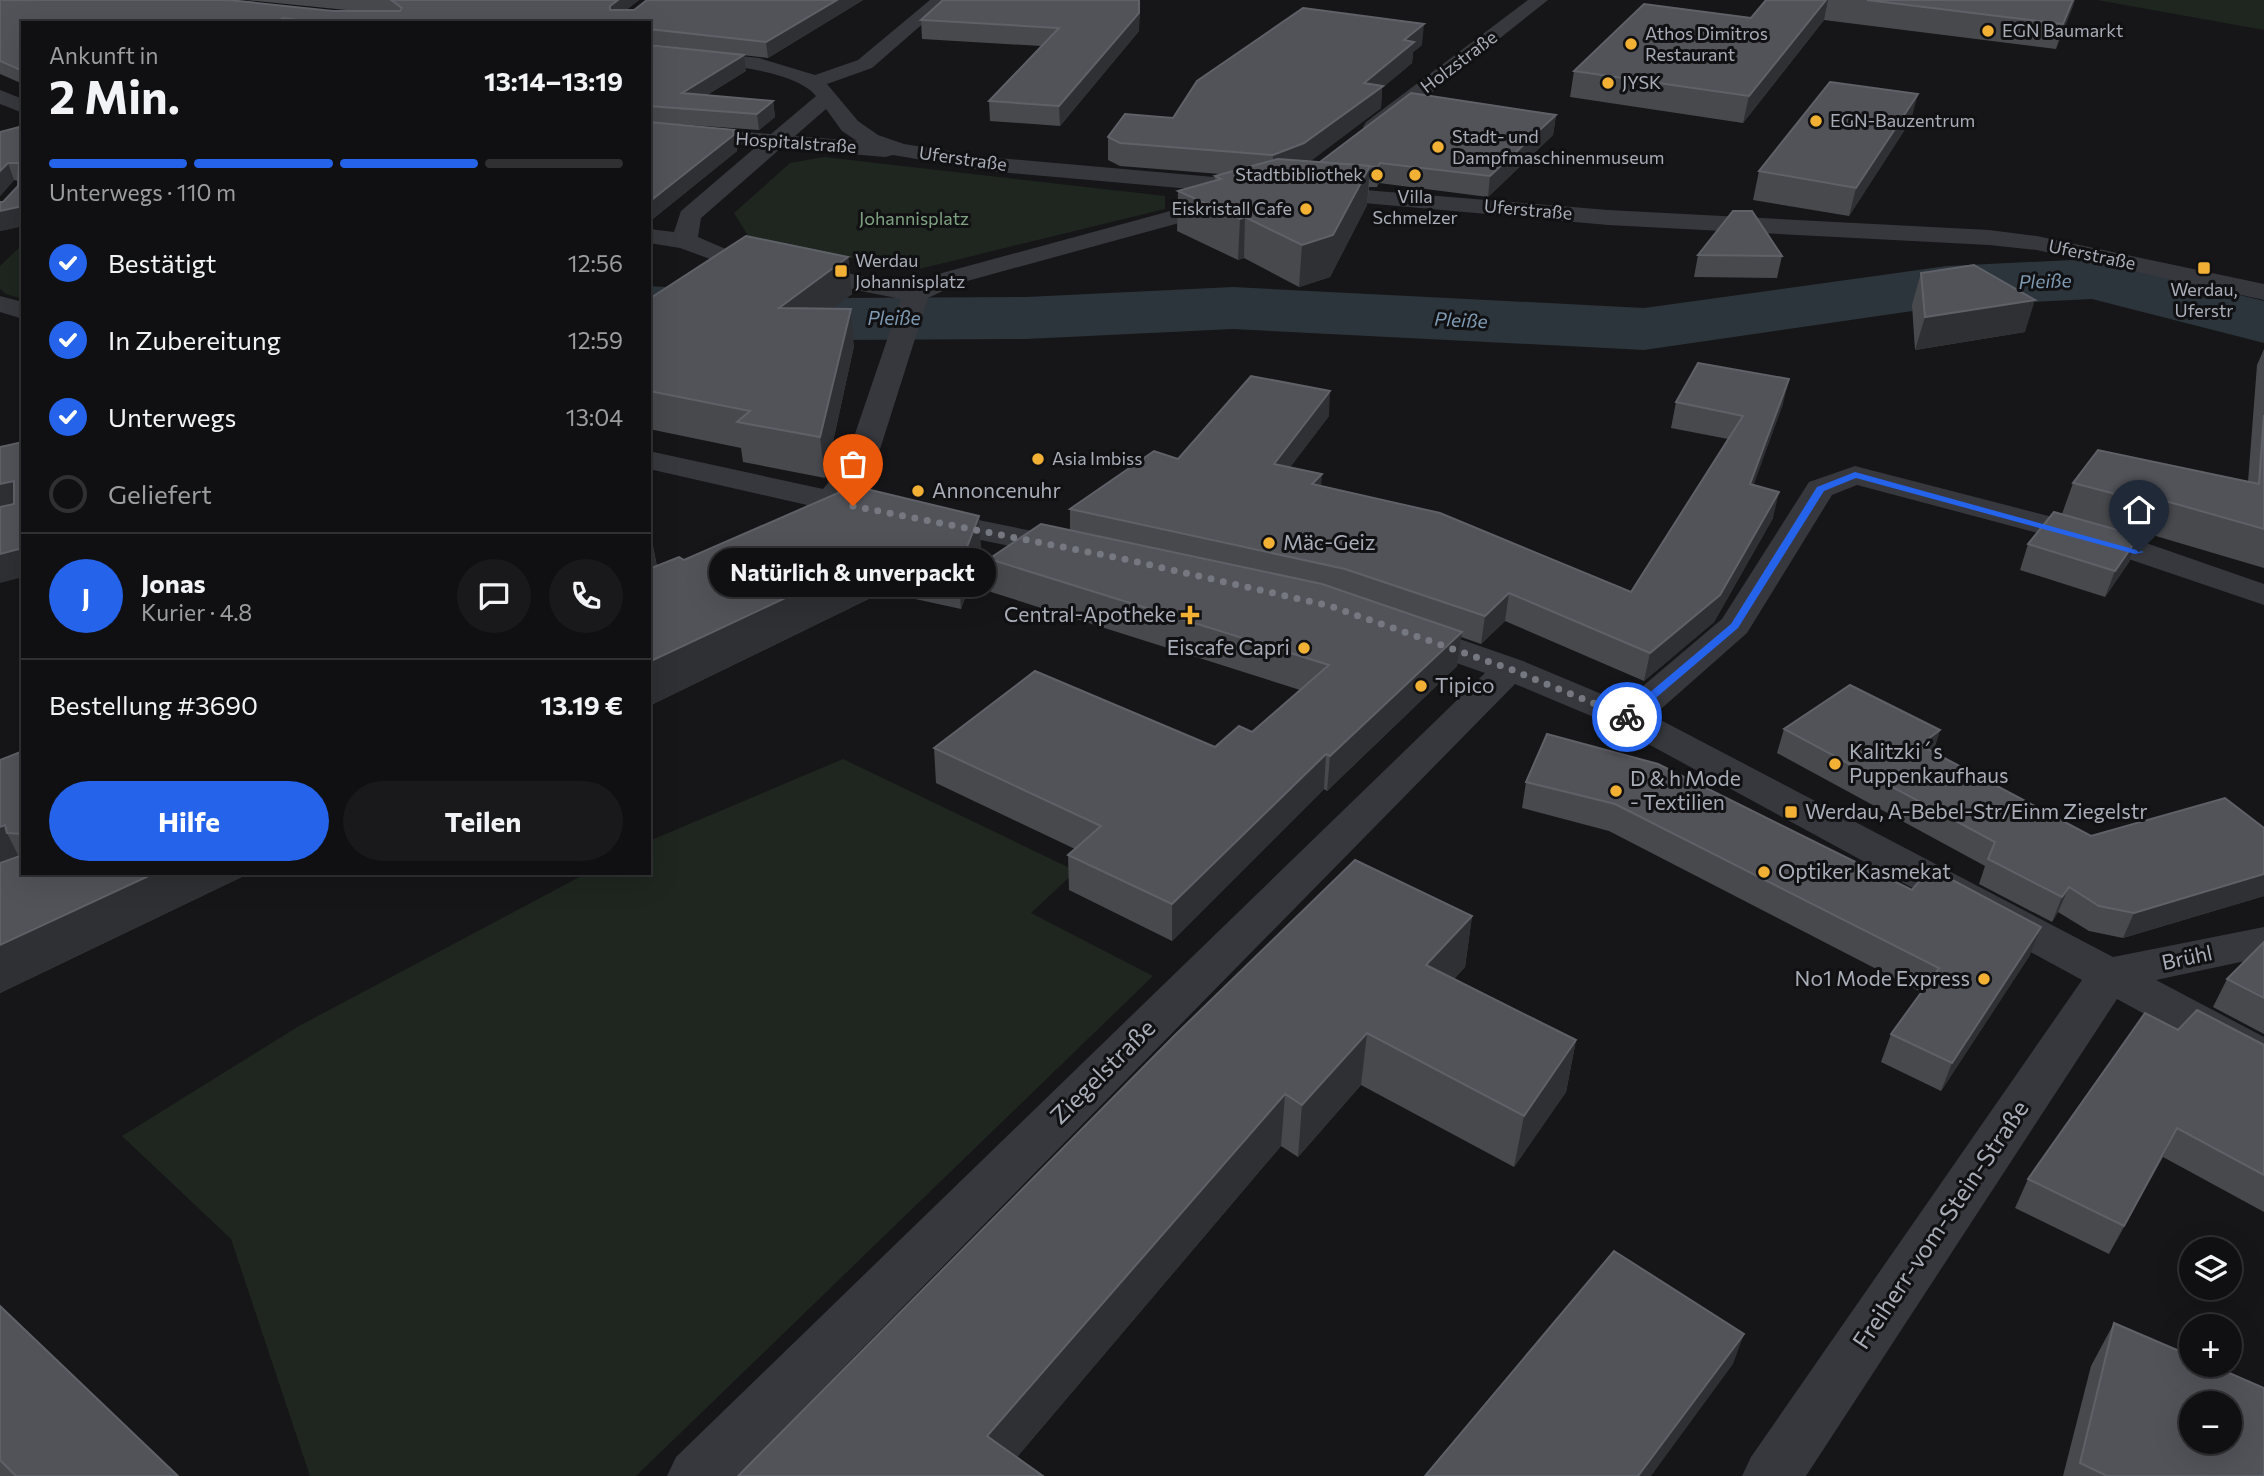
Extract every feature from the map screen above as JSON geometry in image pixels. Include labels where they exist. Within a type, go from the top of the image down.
[{"type":"street","points":[[685,241],[689,216],[776,143],[820,90],[864,64],[941,0]]},
{"type":"street","name":"Holzstraße","points":[[1353,143],[1539,0]]},
{"type":"street","points":[[651,52],[759,64],[820,90]]},
{"type":"street","name":"Uferstraße","points":[[820,90],[850,127],[870,140],[901,150],[987,164],[1084,172],[1293,182],[1649,220],[1806,224],[1999,238],[2037,243],[2264,292]]},
{"type":"street","points":[[0,96],[21,106]]},
{"type":"street","name":"Hospitalstraße","points":[[651,130],[776,143],[901,150]]},
{"type":"street","points":[[1084,172],[1100,151]]},
{"type":"street","points":[[789,536],[830,501],[860,465],[914,299],[951,278],[1293,182]]},
{"type":"street","points":[[651,236],[685,241],[721,256],[914,299]]},
{"type":"street","points":[[0,304],[21,310]]},
{"type":"street","points":[[651,460],[830,501],[1110,556]]},
{"type":"street","points":[[1628,718],[1735,626],[1820,489],[1855,475],[2114,543],[2264,595]]},
{"type":"street","points":[[1381,624],[1510,669],[1628,718],[2264,1058]]},
{"type":"street","name":"Ziegelstraße","points":[[697,1476],[1510,669]]},
{"type":"street","name":"Brühl","points":[[2110,974],[2264,942]]},
{"type":"street","name":"Freiherr-vom-Stein-Straße","points":[[1772,1476],[2110,974]]},
{"type":"green space","points":[[2097,0],[2264,0],[2264,30]]},
{"type":"green space","name":"Johannisplatz","points":[[824,157],[1165,196],[1165,209],[915,270],[750,239],[734,213],[790,163]]},
{"type":"green space","points":[[21,246],[21,298],[6,294],[0,289],[0,266]]},
{"type":"green space","points":[[843,759],[1076,871],[1031,913],[1153,976],[636,1476],[310,1476],[231,1239],[122,1136],[299,1026],[583,875],[651,875],[651,840]]},
{"type":"building","points":[[0,0],[229,0],[333,11],[400,11],[402,8],[391,0],[618,0],[610,6],[610,10],[634,10],[647,0],[837,0],[766,42],[651,29],[651,21],[308,21],[283,18],[279,21],[21,21],[21,70],[0,61]]},
{"type":"building","points":[[943,0],[1139,0],[1139,13],[1059,106],[989,101],[1059,28],[921,20]]},
{"type":"building","points":[[1766,0],[1826,0],[1749,96],[1574,71],[1644,4],[1751,18]]},
{"type":"building","points":[[1867,0],[2073,0],[2063,24]]},
{"type":"building","points":[[1303,8],[1424,24],[1404,40],[1414,42],[1364,83],[1383,86],[1304,143],[1273,155],[1120,143],[1108,137],[1125,114],[1173,118],[1197,81]]},
{"type":"building","points":[[651,45],[744,55],[682,93],[773,101],[757,114],[651,106]]},
{"type":"building","points":[[1830,82],[1918,94],[1856,188],[1759,171]]},
{"type":"building","points":[[1411,93],[1556,115],[1490,176],[1380,163],[1378,167],[1320,162]]},
{"type":"building","points":[[651,122],[735,130],[735,134],[651,200]]},
{"type":"building","points":[[21,127],[21,206],[0,211],[0,202],[18,186],[19,163],[8,163],[0,171],[0,132]]},
{"type":"building","points":[[1278,159],[1370,166],[1333,235],[1302,245],[1245,217],[1240,219],[1178,191],[1221,179],[1215,176]]},
{"type":"building","points":[[1733,211],[1752,211],[1782,256],[1698,255]]},
{"type":"building","points":[[746,236],[848,257],[779,308],[851,309],[820,437],[737,422],[750,411],[651,391],[651,298]]},
{"type":"building","points":[[1974,265],[2035,300],[1925,317],[1921,273]]},
{"type":"building","points":[[1698,363],[1789,379],[1750,484],[1779,492],[1720,595],[1650,653],[1509,593],[1485,616],[1345,569],[1070,509],[1154,451],[1178,459],[1251,376],[1330,391],[1274,464],[1322,474],[1312,484],[1440,513],[1631,592],[1743,416],[1676,402]]},
{"type":"building","points":[[2264,415],[2264,529],[2162,500],[2158,505],[2073,483],[2098,450],[2259,484]]},
{"type":"building","points":[[21,442],[21,549],[0,554],[0,507],[14,504],[14,481],[0,484],[0,447]]},
{"type":"building","points":[[854,486],[979,516],[958,570],[879,554],[651,661],[651,568],[679,557],[684,560]]},
{"type":"building","points":[[2054,512],[2139,536],[2115,571],[2028,544]]},
{"type":"building","points":[[1041,524],[1322,584],[1462,632],[1330,756],[1326,754],[1172,904],[1068,855],[1101,826],[934,748],[1035,671],[1215,747],[1239,726],[1252,732],[1329,665],[989,559]]},
{"type":"building","points":[[1850,685],[1940,730],[1920,745],[2091,836],[2225,798],[2264,828],[2264,874],[2134,913],[2099,906],[2069,887],[2062,897],[1988,859],[1995,842],[1784,729]]},
{"type":"building","points":[[1547,734],[1658,764],[1912,890],[1930,868],[2041,927],[1952,1063],[1891,1034],[1939,968],[1615,804],[1526,782]]},
{"type":"building","points":[[21,752],[21,834],[7,833],[5,825],[0,827],[0,760]]},
{"type":"building","points":[[21,856],[21,875],[151,875],[0,945],[0,863]]},
{"type":"building","points":[[1355,860],[1472,916],[1426,965],[1576,1040],[1524,1116],[1367,1033],[1302,1105],[1285,1094],[987,1436],[1043,1476],[738,1476],[1175,1035]]},
{"type":"building","points":[[2264,942],[2264,998],[2227,979]]},
{"type":"building","points":[[2197,1010],[2264,1045],[2264,1175],[2177,1128],[2124,1226],[2028,1179],[2145,1013],[2178,1030]]},
{"type":"building","points":[[1614,1251],[1744,1334],[1638,1476],[1425,1476]]},
{"type":"building","points":[[0,1306],[178,1476],[16,1476],[0,1460]]},
{"type":"building","points":[[2114,1323],[2179,1351],[2179,1377],[2239,1377],[2264,1388],[2264,1476],[2107,1476],[2080,1463]]},
{"type":"waterway","name":"Pleiße","points":[[651,307],[838,319],[1026,318],[1233,308],[1644,329],[1947,286],[2093,279],[2264,322]]},
{"type":"way so far","points":[[853,506],[1124,559],[1330,606],[1510,669],[1627,717]]},
{"type":"place","name":"EGN Baumarkt","points":[[1988,31]]},
{"type":"place","name":"Athos Dimitros Restaurant","points":[[1631,44]]},
{"type":"place","name":"JYSK","points":[[1608,83]]},
{"type":"place","name":"EGN-Bauzentrum","points":[[1816,121]]},
{"type":"place","name":"Stadt- und Dampfmaschinenmuseum","points":[[1438,147]]},
{"type":"place","name":"Stadtbibliothek","points":[[1377,175]]},
{"type":"place","name":"Villa Schmelzer","points":[[1415,175]]},
{"type":"place","name":"Eiskristall Cafe","points":[[1306,209]]},
{"type":"place","name":"Werdau, Uferstr","points":[[2204,268]]},
{"type":"place","name":"Werdau Johannisplatz","points":[[841,271]]},
{"type":"place","name":"Asia Imbiss","points":[[1038,459]]},
{"type":"place","name":"Annoncenuhr","points":[[918,491]]},
{"type":"place","name":"Natürlich & unverpackt","points":[[853,506]]},
{"type":"place","name":"Mäc-Geiz","points":[[1269,543]]},
{"type":"place","name":"Central-Apotheke","points":[[1190,615]]},
{"type":"place","name":"Eiscafe Capri","points":[[1304,648]]},
{"type":"place","name":"Tipico","points":[[1421,686]]},
{"type":"place","name":"Kalitzki´s Puppenkaufhaus","points":[[1835,764]]},
{"type":"place","name":"D & h Mode - Textilien","points":[[1616,791]]},
{"type":"place","name":"Werdau, A-Bebel-Str/Einm Ziegelstr","points":[[1791,812]]},
{"type":"place","name":"Optiker Kasmekat","points":[[1764,872]]},
{"type":"place","name":"No1 Mode Express","points":[[1984,979]]},
{"type":"route","points":[[1627,717],[1735,626],[1820,489],[1855,475],[2114,543],[2139,552]]}]
